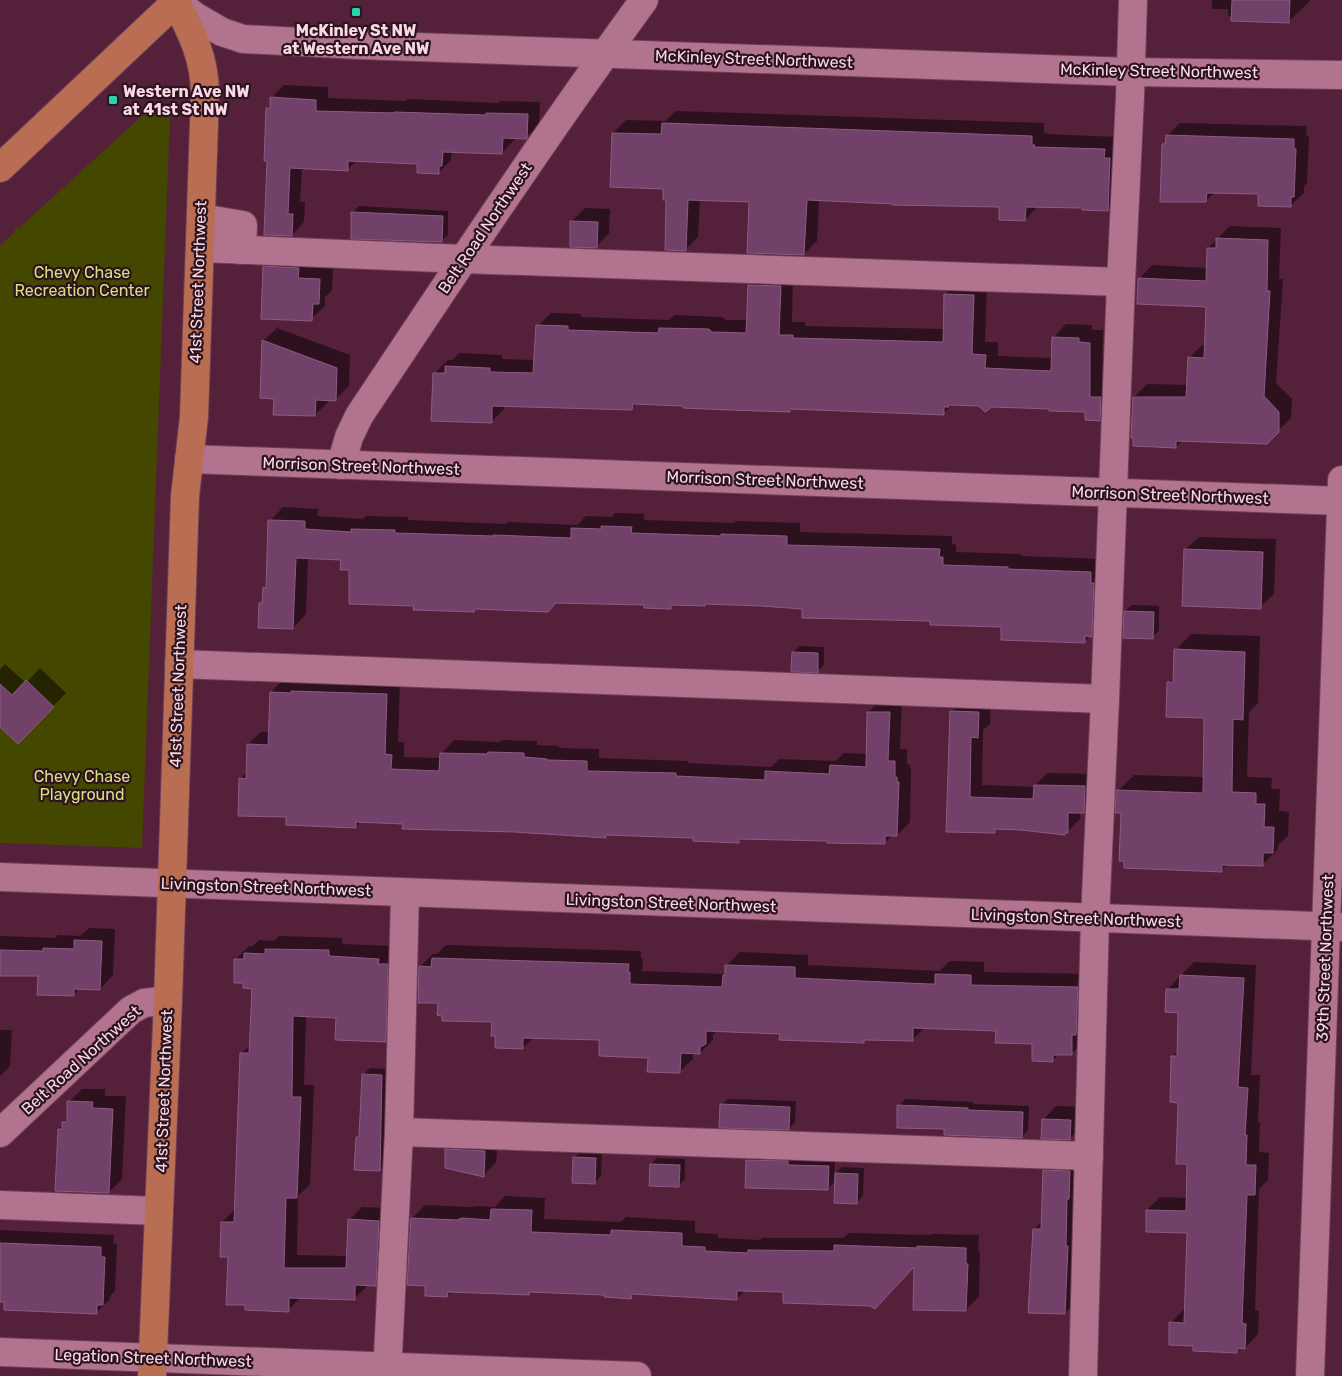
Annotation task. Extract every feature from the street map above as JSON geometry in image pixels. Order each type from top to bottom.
[{"type":"main road","points":[[0,168],[176,1]]},
{"type":"main road","name":"41st Street Northwest","points":[[152,1367],[168,1000],[185,496],[194,417],[205,94],[204,76],[199,52],[176,1]]},
{"type":"street","name":"Belt Road Northwest","points":[[341,465],[349,437],[359,416],[463,259],[644,0]]},
{"type":"street","points":[[1083,1376],[1095,918],[1133,0]]},
{"type":"street","name":"McKinley Street Northwest","points":[[176,1],[196,17],[222,32],[243,39],[359,45],[1131,72],[1342,75]]},
{"type":"street","points":[[201,218],[243,225],[242,250]]},
{"type":"street","points":[[200,248],[1120,282]]},
{"type":"street","name":"Morrison Street Northwest","points":[[189,459],[1112,493],[1342,494]]},
{"type":"street","name":"39th Street Northwest","points":[[1310,1376],[1334,927],[1342,494]]},
{"type":"street","points":[[179,664],[1105,699]]},
{"type":"street","name":"Livingston Street Northwest","points":[[0,877],[1334,927]]},
{"type":"street","points":[[387,1371],[398,1132],[405,893]]},
{"type":"street","name":"Belt Road Northwest","points":[[0,1133],[131,1010],[144,1003],[168,1000]]},
{"type":"street","points":[[398,1132],[1089,1156]]},
{"type":"street","points":[[0,1205],[159,1210]]},
{"type":"street","name":"Legation Street Northwest","points":[[0,1352],[152,1367],[637,1376]]},
{"type":"green space","name":"Chevy Chase Recreation Center","points":[[154,105],[170,116],[142,848],[0,843],[0,245],[15,232],[15,228],[19,228]]},
{"type":"building","points":[[1232,0],[1290,0],[1289,23],[1231,21]]},
{"type":"building","points":[[270,97],[316,100],[316,111],[486,115],[486,113],[528,114],[527,139],[503,138],[502,154],[443,152],[442,166],[439,166],[439,174],[417,173],[417,164],[348,161],[348,171],[290,168],[288,214],[293,214],[292,236],[264,235],[267,161],[264,161],[266,108],[270,108]]},
{"type":"building","points":[[662,123],[1032,136],[1032,145],[1035,145],[1034,147],[1105,149],[1104,158],[1110,158],[1108,211],[1082,210],[1082,208],[1026,207],[1025,221],[999,220],[999,207],[892,205],[807,200],[804,255],[747,253],[749,202],[688,200],[686,251],[665,250],[666,200],[663,200],[663,189],[610,187],[612,133],[661,134]]},
{"type":"building","points":[[1166,135],[1294,139],[1294,149],[1296,149],[1294,197],[1291,197],[1291,207],[1258,206],[1258,194],[1207,193],[1206,202],[1160,202],[1162,144],[1165,144]]},
{"type":"building","points":[[351,212],[443,216],[442,242],[351,239]]},
{"type":"building","points":[[570,221],[598,222],[597,248],[570,247]]},
{"type":"building","points":[[1216,238],[1268,240],[1267,291],[1270,291],[1264,396],[1279,412],[1279,432],[1267,444],[1176,441],[1176,448],[1133,446],[1133,438],[1131,438],[1133,397],[1186,397],[1188,357],[1204,358],[1206,307],[1137,304],[1138,278],[1206,281],[1207,248],[1216,248]]},
{"type":"building","points":[[263,266],[299,268],[298,278],[320,279],[319,304],[313,304],[312,321],[261,319]]},
{"type":"building","points":[[748,285],[781,286],[779,335],[793,335],[793,338],[943,342],[944,294],[974,295],[972,354],[986,355],[985,368],[1051,371],[1052,337],[1079,338],[1079,342],[1090,343],[1090,397],[1101,397],[1100,421],[1085,420],[1085,412],[992,407],[985,412],[979,406],[949,405],[949,407],[944,407],[944,415],[790,409],[790,412],[729,410],[633,404],[632,410],[492,406],[492,423],[431,421],[433,373],[445,373],[445,366],[490,368],[490,372],[533,373],[536,325],[568,326],[568,330],[658,333],[659,328],[709,329],[712,332],[746,333]]},
{"type":"building","points":[[262,340],[337,368],[336,401],[316,400],[315,416],[273,415],[274,399],[260,398]]},
{"type":"building","points":[[268,520],[305,521],[305,529],[351,532],[351,529],[395,530],[395,533],[571,538],[571,528],[601,529],[601,526],[632,527],[631,533],[787,536],[787,545],[940,549],[939,557],[943,557],[943,565],[1091,572],[1091,583],[1094,583],[1092,637],[1085,636],[1085,643],[1001,640],[1001,627],[930,625],[930,621],[802,618],[802,609],[761,606],[671,605],[671,609],[644,608],[644,605],[556,603],[548,612],[475,609],[474,612],[413,610],[414,606],[349,604],[349,570],[340,570],[341,560],[296,558],[293,629],[258,628],[259,603],[262,603],[263,587],[266,588]]},
{"type":"building","points":[[1184,549],[1263,552],[1261,609],[1182,606]]},
{"type":"building","points":[[1124,611],[1154,612],[1153,639],[1123,638]]},
{"type":"building","points":[[1174,649],[1245,652],[1243,720],[1233,719],[1232,792],[1256,793],[1256,804],[1265,804],[1264,827],[1274,827],[1273,853],[1263,853],[1263,866],[1222,865],[1222,872],[1124,868],[1124,861],[1119,861],[1121,813],[1115,813],[1116,790],[1202,793],[1203,791],[1204,718],[1166,717],[1167,682],[1173,682]]},
{"type":"building","points":[[792,652],[818,653],[818,673],[791,672]]},
{"type":"building","points":[[26,680],[54,707],[18,744],[0,727],[0,684],[12,695]]},
{"type":"building","points":[[291,691],[387,694],[385,754],[392,755],[391,769],[439,771],[440,753],[487,754],[488,752],[524,753],[524,757],[547,760],[587,761],[587,771],[676,773],[676,776],[765,780],[765,771],[829,774],[830,765],[866,767],[867,712],[890,712],[888,761],[895,761],[895,777],[897,777],[897,782],[899,782],[897,836],[885,836],[885,844],[739,839],[739,843],[693,841],[693,838],[606,835],[606,838],[514,832],[402,829],[403,824],[356,822],[356,828],[286,825],[286,817],[238,816],[239,778],[246,779],[247,744],[268,745],[270,692],[291,693]]},
{"type":"building","points":[[950,711],[979,712],[978,738],[971,737],[970,797],[1033,799],[1034,785],[1085,786],[1084,813],[1068,813],[1068,833],[1065,833],[1065,835],[995,829],[995,833],[946,832]]},
{"type":"building","points":[[74,940],[102,941],[100,990],[74,989],[74,996],[37,995],[38,976],[0,976],[0,950],[43,951],[43,948],[74,949]]},
{"type":"building","points":[[265,949],[329,950],[329,956],[379,959],[378,964],[388,964],[386,1042],[335,1040],[336,1018],[293,1016],[292,1097],[301,1097],[297,1198],[286,1198],[284,1268],[346,1268],[348,1219],[379,1221],[376,1286],[355,1285],[355,1300],[289,1298],[289,1312],[245,1310],[245,1305],[226,1305],[228,1257],[220,1257],[221,1222],[234,1222],[240,1053],[249,1053],[252,989],[243,988],[243,983],[234,983],[234,959],[244,959],[244,953],[265,954]]},
{"type":"building","points":[[432,958],[629,964],[630,984],[722,987],[725,965],[795,967],[795,978],[935,984],[935,974],[971,975],[971,985],[1078,987],[1076,1035],[1072,1035],[1072,1055],[1053,1055],[1053,1062],[1032,1061],[1032,1044],[995,1043],[996,1031],[913,1028],[913,1041],[864,1040],[864,1043],[779,1040],[780,1034],[706,1031],[706,1044],[700,1047],[700,1054],[681,1053],[680,1073],[647,1072],[648,1058],[599,1056],[599,1040],[523,1038],[523,1049],[495,1048],[495,1036],[491,1036],[492,1022],[442,1021],[442,1016],[437,1015],[438,1003],[418,1003],[419,966],[431,967]]},
{"type":"building","points":[[1180,975],[1244,978],[1238,1087],[1248,1088],[1245,1135],[1247,1135],[1246,1165],[1256,1165],[1255,1195],[1247,1195],[1242,1323],[1246,1324],[1245,1349],[1237,1348],[1237,1353],[1193,1351],[1193,1346],[1169,1345],[1169,1322],[1184,1323],[1187,1233],[1146,1232],[1146,1210],[1186,1211],[1187,1164],[1176,1164],[1178,1103],[1170,1102],[1171,1056],[1177,1056],[1178,1013],[1165,1012],[1166,989],[1179,989]]},
{"type":"building","points":[[362,1074],[382,1075],[380,1171],[354,1170],[356,1137],[359,1137]]},
{"type":"building","points":[[67,1101],[93,1102],[92,1108],[113,1109],[109,1193],[55,1191],[58,1129],[62,1129],[62,1122],[67,1122]]},
{"type":"building","points":[[720,1104],[790,1107],[789,1130],[719,1128]]},
{"type":"building","points":[[897,1105],[1023,1112],[1022,1138],[944,1135],[944,1129],[897,1128]]},
{"type":"building","points":[[1042,1119],[1071,1120],[1070,1140],[1041,1139]]},
{"type":"building","points":[[445,1149],[485,1151],[484,1177],[445,1168]]},
{"type":"building","points":[[573,1157],[596,1158],[595,1184],[572,1183]]},
{"type":"building","points":[[746,1160],[788,1161],[788,1165],[829,1166],[828,1190],[745,1188]]},
{"type":"building","points":[[650,1164],[680,1165],[679,1187],[649,1186]]},
{"type":"building","points":[[1043,1170],[1070,1171],[1069,1199],[1067,1199],[1066,1246],[1068,1246],[1065,1314],[1028,1313],[1033,1229],[1041,1229]]},
{"type":"building","points":[[835,1173],[858,1174],[857,1204],[834,1203]]},
{"type":"building","points":[[491,1209],[532,1210],[531,1232],[611,1235],[611,1230],[682,1233],[682,1246],[705,1247],[705,1251],[748,1253],[748,1250],[834,1251],[834,1245],[966,1248],[966,1264],[968,1264],[966,1311],[913,1310],[914,1267],[875,1309],[870,1306],[783,1303],[783,1292],[737,1291],[737,1300],[632,1294],[631,1299],[604,1297],[604,1295],[529,1292],[529,1295],[448,1292],[447,1297],[425,1296],[425,1286],[407,1285],[411,1218],[490,1220]]},
{"type":"building","points":[[0,1243],[101,1247],[101,1257],[105,1257],[103,1305],[97,1305],[97,1314],[4,1310],[4,1302],[0,1302]]},
{"type":"place","name":"McKinley St NW at Western Ave NW","points":[[356,12]]},
{"type":"place","name":"Western Ave NW at 41st St NW","points":[[113,100]]},
{"type":"park label","name":"Chevy Chase Playground","points":[[82,785]]}]
